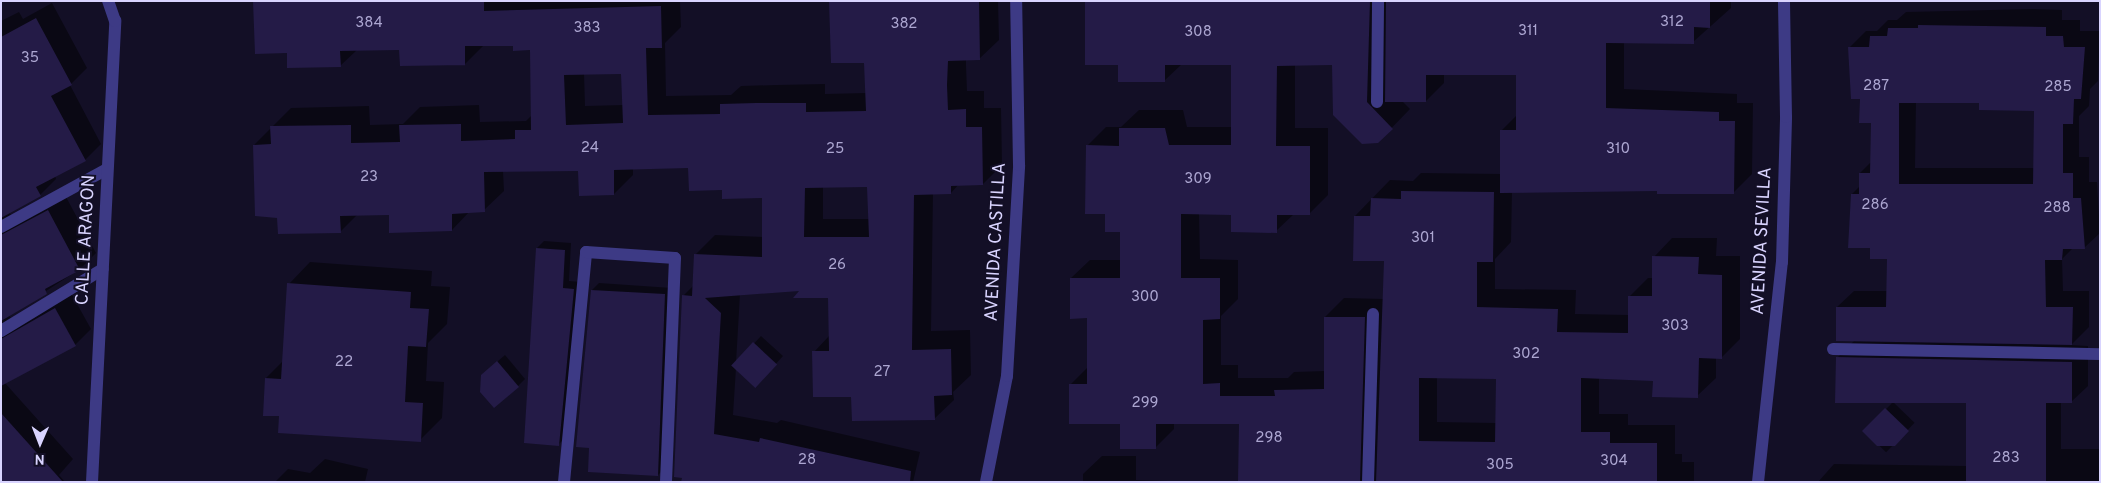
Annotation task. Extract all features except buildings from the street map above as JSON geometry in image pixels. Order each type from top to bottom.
[{"type":"street","name":"CALLE ARAGON","points":[[92,482],[115,21],[108,1]]},
{"type":"street","name":"AVENIDA CASTILLA","points":[[986,482],[1008,366],[1019,165],[1016,1]]},
{"type":"street","points":[[1377,102],[1378,1]]},
{"type":"street","name":"AVENIDA SEVILLA","points":[[1758,482],[1782,262],[1786,117],[1784,1]]},
{"type":"street","points":[[1,227],[108,169]]},
{"type":"street","points":[[564,482],[586,252],[675,258],[666,482]]},
{"type":"street","points":[[1,331],[103,269]]},
{"type":"street","points":[[1368,482],[1373,314]]},
{"type":"street","points":[[1832,349],[2100,354]]}]
